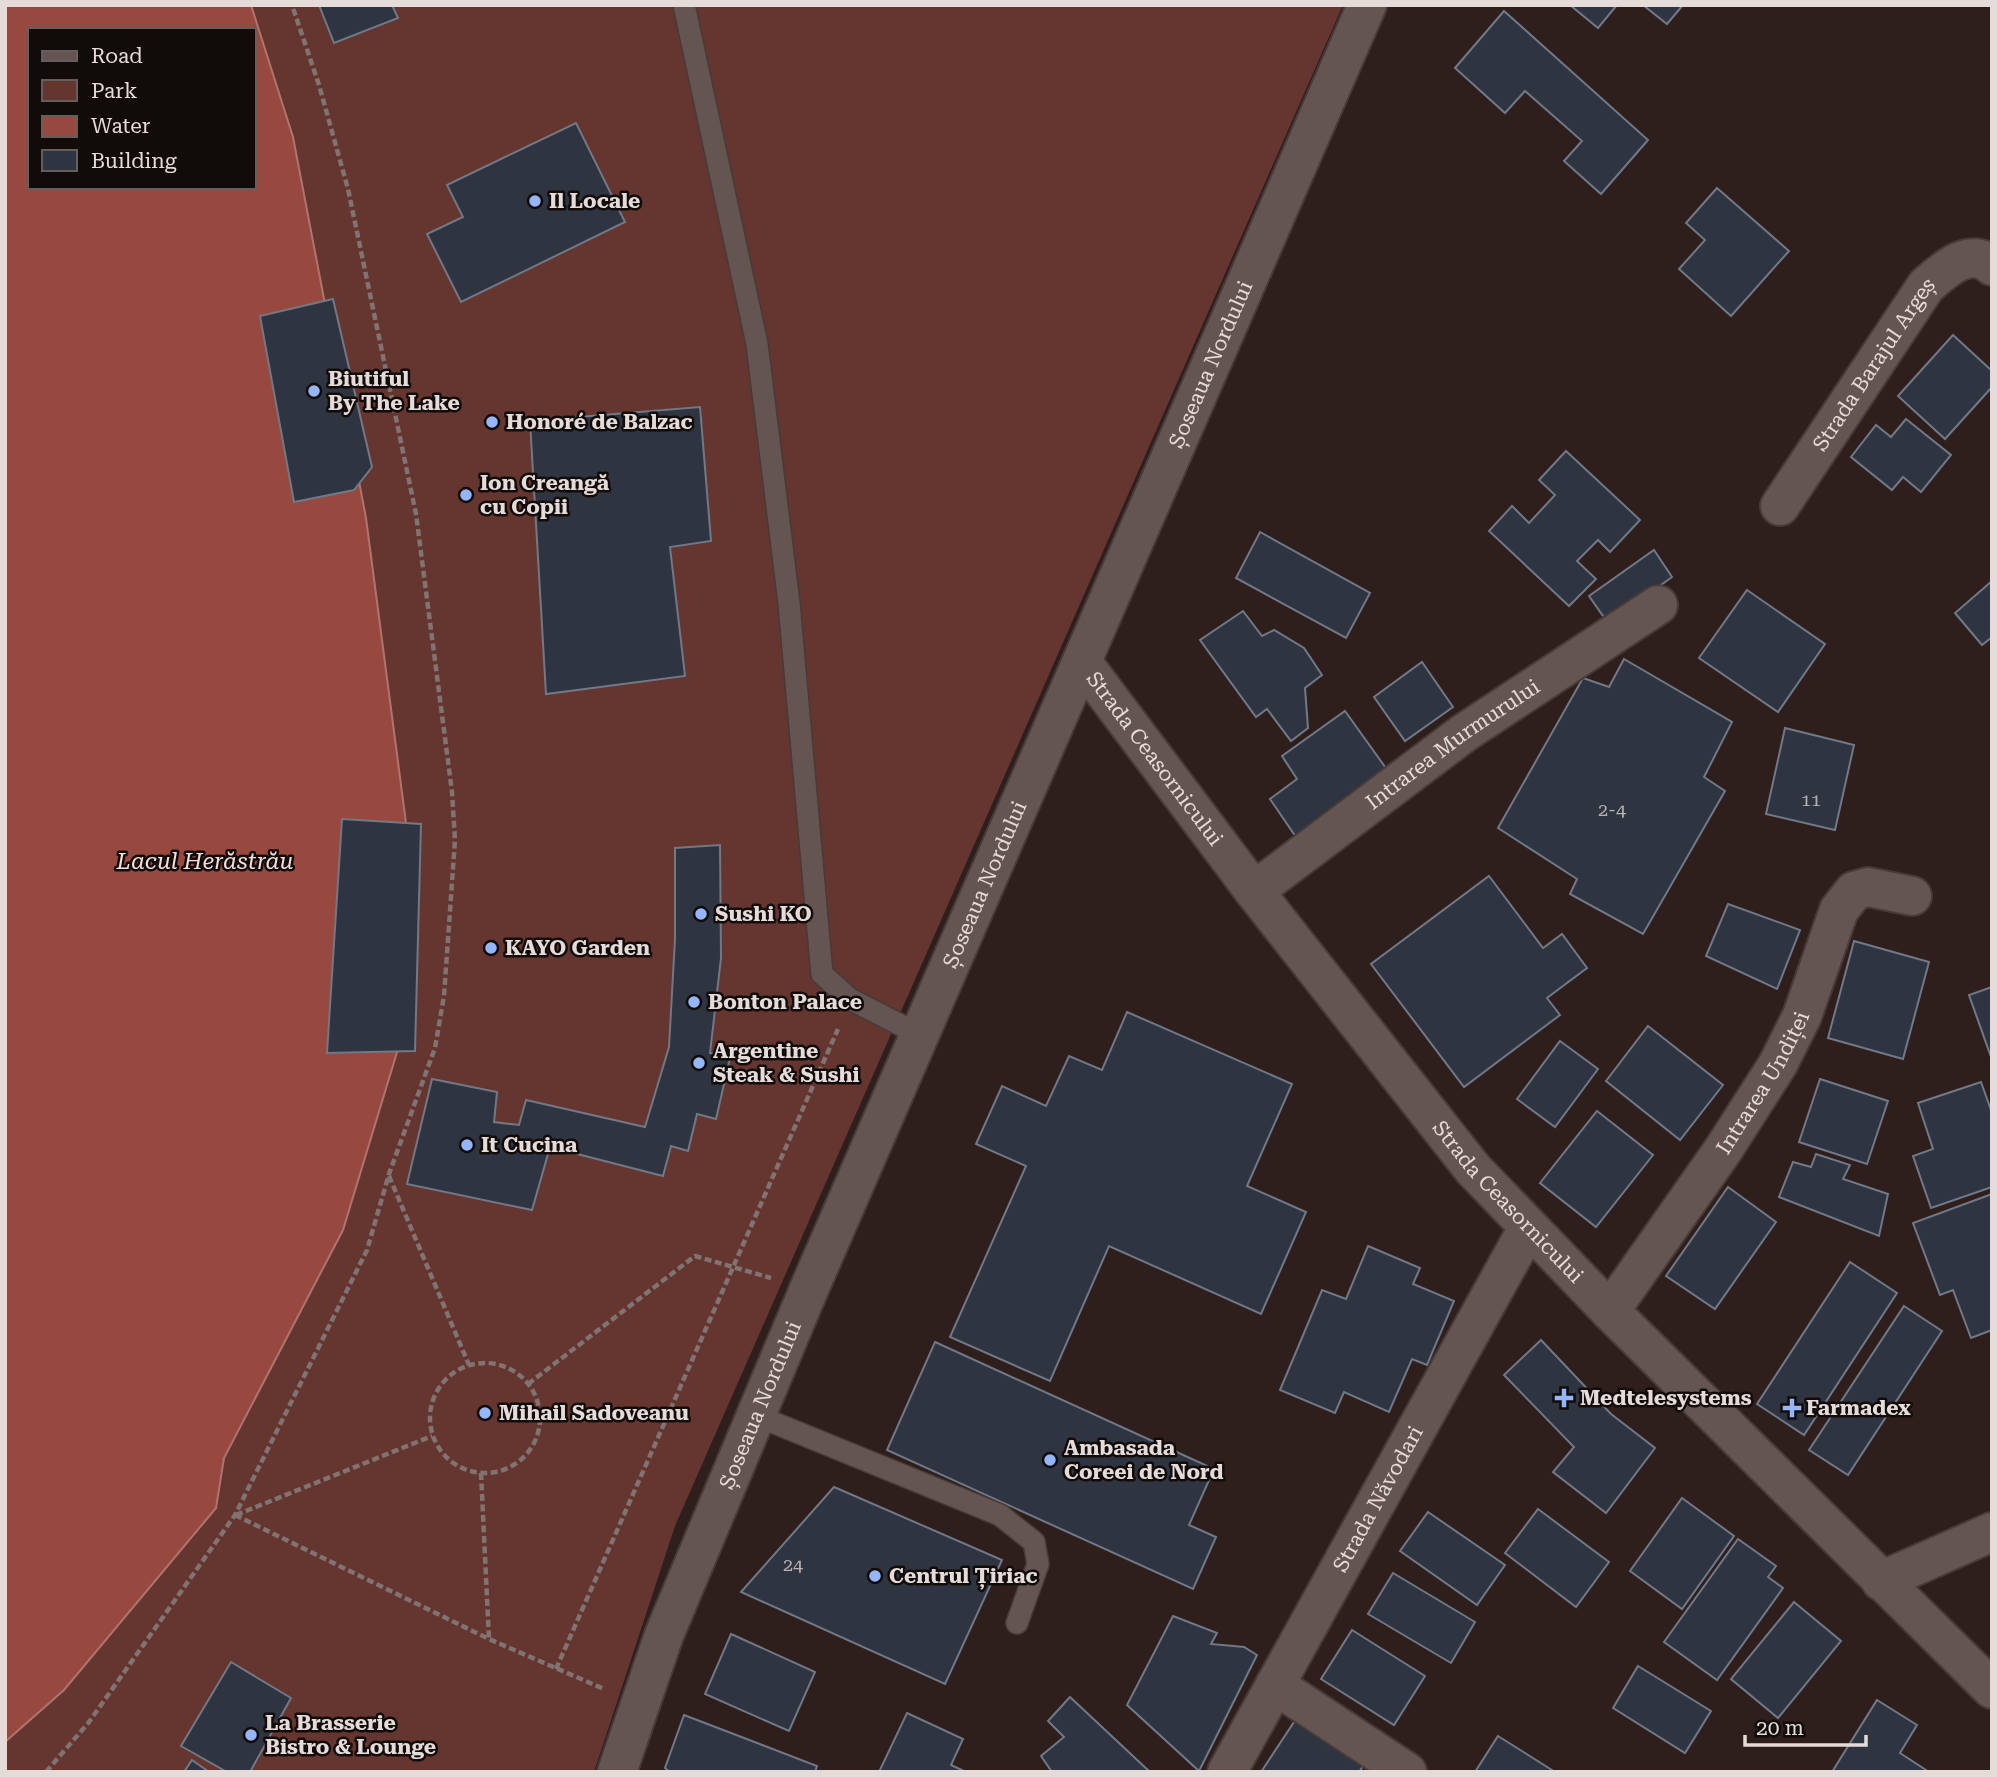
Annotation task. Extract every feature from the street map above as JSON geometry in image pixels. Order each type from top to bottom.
[{"type":"street","name":"Șoseaua Nordului","points":[[617,1772],[639,1704],[696,1554],[808,1289],[1367,5]]},
{"type":"street","name":"Strada Barajul Argeș","points":[[1780,506],[1926,286],[1945,269],[1965,258],[1987,262],[1992,267]]},
{"type":"street","name":"Intrarea Murmurului","points":[[1254,891],[1464,733],[1658,605]]},
{"type":"street","name":"Strada Ceasornicului","points":[[1082,662],[1254,891],[1465,1159],[1610,1311],[1992,1689]]},
{"type":"street","name":"Intrarea Undiței","points":[[1610,1311],[1723,1150],[1778,1064],[1802,1016],[1839,910],[1854,891],[1868,887],[1912,896]]},
{"type":"street","name":"Strada Năvodari","points":[[1227,1772],[1528,1228]]},
{"type":"street","points":[[1881,1581],[1992,1532]]},
{"type":"street","points":[[1275,1685],[1408,1772]]},
{"type":"lane","points":[[684,5],[757,344],[789,603],[822,974],[850,999],[920,1035]]},
{"type":"lane","points":[[755,1415],[1000,1515],[1034,1542],[1038,1564],[1017,1623]]},
{"type":"path","points":[[46,1772],[89,1722],[235,1515],[367,1250],[389,1174],[435,1048],[444,996],[455,840],[452,792],[416,514],[348,189],[319,85],[292,5]]},
{"type":"path","points":[[556,1669],[735,1268],[850,999]]},
{"type":"path","points":[[389,1174],[469,1365]]},
{"type":"path","points":[[528,1384],[695,1256],[808,1289]]},
{"type":"path","points":[[482,1363],[508,1368],[528,1384],[537,1400],[540,1418],[537,1436],[529,1452],[515,1464],[499,1472],[481,1473],[465,1470],[451,1462],[439,1450],[432,1436],[429,1418],[432,1400],[453,1372],[482,1363]]},
{"type":"path","points":[[235,1515],[432,1436]]},
{"type":"path","points":[[481,1473],[489,1639]]},
{"type":"path","points":[[235,1515],[489,1639],[639,1704]]},
{"type":"green space","points":[[251,5],[1343,5],[675,1526],[594,1772],[5,1772],[5,1742],[64,1690],[216,1508],[224,1458],[406,823],[366,518],[293,137]]},
{"type":"water","name":"Lacul Herăstrău","points":[[5,5],[251,5],[293,137],[366,518],[406,823],[401,1039],[343,1230],[224,1458],[216,1508],[64,1690],[5,1742]]},
{"type":"building","points":[[319,5],[392,5],[398,18],[334,43]]},
{"type":"building","points":[[1570,5],[1617,5],[1598,28]]},
{"type":"building","points":[[1643,5],[1683,5],[1667,24]]},
{"type":"building","points":[[1504,11],[1648,140],[1601,194],[1564,161],[1582,141],[1525,91],[1505,113],[1455,68]]},
{"type":"building","name":"Il Locale","points":[[576,123],[625,222],[461,302],[427,234],[463,217],[447,185]]},
{"type":"building","points":[[1717,188],[1789,251],[1731,316],[1679,269],[1705,240],[1686,223]]},
{"type":"building","name":"Biutiful By The Lake","points":[[333,299],[372,467],[354,490],[294,502],[260,316]]},
{"type":"building","points":[[1953,335],[1992,371],[1992,387],[1945,439],[1898,396]]},
{"type":"building","points":[[700,407],[711,541],[670,547],[685,676],[546,694],[530,421]]},
{"type":"building","points":[[1906,419],[1951,455],[1921,492],[1903,477],[1892,490],[1851,457],[1876,425],[1891,437]]},
{"type":"building","points":[[1566,451],[1640,520],[1610,552],[1598,540],[1577,561],[1596,579],[1569,606],[1489,531],[1512,506],[1529,523],[1555,495],[1539,480]]},
{"type":"building","points":[[1260,532],[1370,593],[1346,638],[1236,578]]},
{"type":"building","points":[[1654,550],[1672,577],[1608,623],[1589,596]]},
{"type":"building","points":[[1992,581],[1992,637],[1982,645],[1955,613]]},
{"type":"building","points":[[1747,590],[1825,644],[1778,712],[1699,658]]},
{"type":"building","points":[[1243,611],[1262,636],[1274,630],[1304,648],[1322,675],[1305,688],[1308,728],[1291,741],[1267,709],[1256,717],[1200,640]]},
{"type":"building","points":[[1624,659],[1732,722],[1704,777],[1725,791],[1643,934],[1570,894],[1577,879],[1498,828],[1583,678],[1609,687]]},
{"type":"building","points":[[1422,662],[1453,707],[1405,741],[1374,697]]},
{"type":"building","points":[[1345,711],[1388,771],[1296,837],[1270,799],[1297,779],[1282,756]]},
{"type":"building","points":[[1785,728],[1854,745],[1835,830],[1766,814]]},
{"type":"building","points":[[342,819],[421,824],[415,1051],[327,1053]]},
{"type":"building","name":"Bonton Palace","points":[[720,845],[721,958],[710,1053],[730,1058],[716,1119],[697,1114],[688,1151],[671,1146],[663,1176],[550,1147],[532,1210],[407,1184],[432,1079],[497,1092],[494,1122],[519,1125],[526,1100],[645,1127],[669,1047],[675,939],[675,848]]},
{"type":"building","points":[[1489,876],[1543,948],[1562,934],[1587,968],[1547,998],[1560,1015],[1464,1087],[1371,964]]},
{"type":"building","points":[[1728,904],[1800,930],[1777,989],[1706,956]]},
{"type":"building","points":[[1854,941],[1929,962],[1903,1059],[1828,1038]]},
{"type":"building","points":[[1992,987],[1992,1057],[1991,1057],[1969,995]]},
{"type":"building","points":[[1127,1012],[1292,1084],[1247,1186],[1306,1212],[1261,1314],[1109,1246],[1050,1381],[950,1337],[1026,1166],[976,1144],[1002,1086],[1046,1106],[1069,1056],[1102,1070]]},
{"type":"building","points":[[1648,1026],[1723,1085],[1680,1140],[1606,1081]]},
{"type":"building","points":[[1560,1041],[1598,1069],[1555,1127],[1517,1099]]},
{"type":"building","points":[[1820,1079],[1888,1101],[1867,1164],[1799,1142]]},
{"type":"building","points":[[1981,1082],[1992,1113],[1992,1187],[1931,1208],[1913,1156],[1933,1149],[1918,1103]]},
{"type":"building","points":[[1597,1111],[1653,1155],[1596,1227],[1540,1183]]},
{"type":"building","points":[[1816,1154],[1850,1165],[1843,1179],[1888,1194],[1879,1236],[1779,1197],[1793,1162],[1811,1167]]},
{"type":"building","points":[[1728,1187],[1776,1222],[1715,1309],[1666,1276]]},
{"type":"building","points":[[1992,1194],[1992,1330],[1971,1338],[1953,1290],[1940,1295],[1913,1223]]},
{"type":"building","points":[[1368,1246],[1420,1268],[1413,1284],[1454,1301],[1427,1365],[1412,1359],[1389,1412],[1344,1392],[1335,1413],[1280,1390],[1322,1290],[1346,1299]]},
{"type":"building","points":[[1850,1262],[1897,1293],[1804,1435],[1757,1404]]},
{"type":"building","points":[[1904,1306],[1942,1331],[1848,1475],[1809,1450]]},
{"type":"building","points":[[1541,1340],[1611,1414],[1655,1448],[1606,1513],[1553,1472],[1574,1447],[1504,1375]]},
{"type":"building","name":"Ambasada Coreei de Nord","points":[[935,1342],[1214,1469],[1189,1525],[1216,1537],[1193,1589],[887,1450]]},
{"type":"building","name":"Centrul Țiriac","points":[[834,1487],[1002,1560],[945,1684],[741,1592]]},
{"type":"building","points":[[1682,1498],[1734,1536],[1682,1609],[1630,1571]]},
{"type":"building","points":[[1538,1509],[1609,1562],[1576,1607],[1505,1553]]},
{"type":"building","points":[[1428,1512],[1505,1565],[1477,1605],[1400,1551]]},
{"type":"building","points":[[1738,1539],[1776,1566],[1768,1577],[1783,1588],[1717,1680],[1664,1642]]},
{"type":"building","points":[[1393,1573],[1475,1622],[1451,1663],[1368,1614]]},
{"type":"building","points":[[1794,1602],[1841,1641],[1778,1718],[1731,1679]]},
{"type":"building","points":[[1173,1616],[1217,1633],[1211,1644],[1244,1647],[1257,1655],[1199,1771],[1127,1705]]},
{"type":"building","points":[[1352,1630],[1425,1676],[1394,1725],[1321,1679]]},
{"type":"building","points":[[731,1634],[815,1672],[789,1731],[705,1694]]},
{"type":"building","points":[[231,1662],[291,1698],[250,1772],[227,1772],[181,1746]]},
{"type":"building","points":[[1638,1666],[1711,1711],[1685,1753],[1613,1708]]},
{"type":"building","points":[[1070,1697],[1150,1772],[1052,1772],[1041,1756],[1064,1737],[1048,1721]]},
{"type":"building","points":[[1877,1700],[1917,1725],[1900,1753],[1929,1772],[1832,1772]]},
{"type":"building","points":[[907,1713],[963,1739],[951,1765],[966,1772],[879,1772]]},
{"type":"building","points":[[684,1715],[817,1766],[815,1772],[670,1772],[665,1768]]},
{"type":"building","points":[[1298,1716],[1366,1762],[1359,1772],[1261,1772]]},
{"type":"building","points":[[1498,1736],[1555,1772],[1475,1772]]},
{"type":"building","points":[[192,1760],[209,1772],[184,1772]]},
{"type":"place","name":"Il Locale","points":[[535,201]]},
{"type":"place","name":"Biutiful By The Lake","points":[[314,391]]},
{"type":"place","name":"Honoré de Balzac","points":[[492,422]]},
{"type":"place","name":"Ion Creangă cu Copii","points":[[466,495]]},
{"type":"place","name":"Sushi KO","points":[[701,914]]},
{"type":"place","name":"KAYO Garden","points":[[491,948]]},
{"type":"place","name":"Bonton Palace","points":[[694,1002]]},
{"type":"place","name":"Argentine Steak & Sushi","points":[[699,1063]]},
{"type":"place","name":"It Cucina","points":[[467,1145]]},
{"type":"place","name":"Medtelesystems","points":[[1564,1398]]},
{"type":"place","name":"Farmadex","points":[[1792,1408]]},
{"type":"place","name":"Mihail Sadoveanu","points":[[485,1413]]},
{"type":"place","name":"Ambasada Coreei de Nord","points":[[1050,1460]]},
{"type":"place","name":"Centrul Țiriac","points":[[875,1576]]},
{"type":"place","name":"La Brasserie Bistro & Lounge","points":[[251,1735]]}]
